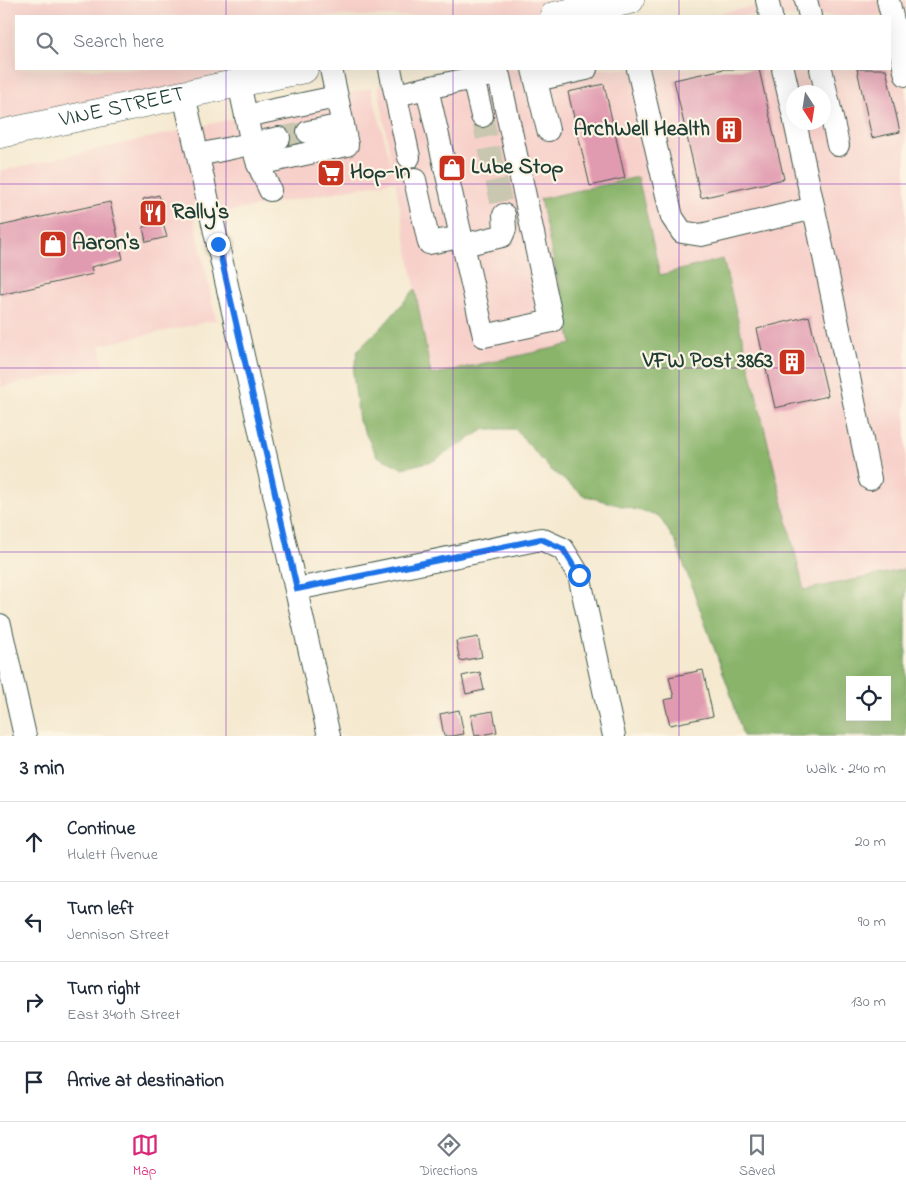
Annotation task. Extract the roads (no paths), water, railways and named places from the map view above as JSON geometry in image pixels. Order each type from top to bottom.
[{"type":"main road","points":[[560,15],[622,4]]},
{"type":"main road","name":"VINE STREET","points":[[0,134],[299,70]]},
{"type":"street","points":[[767,0],[771,15]]},
{"type":"street","points":[[806,0],[810,15]]},
{"type":"street","points":[[895,9],[906,71]]},
{"type":"street","points":[[198,155],[255,154],[347,145],[331,70]]},
{"type":"street","points":[[390,70],[409,157]]},
{"type":"street","points":[[548,130],[535,74],[576,70]]},
{"type":"street","points":[[638,70],[672,217],[682,232],[701,235],[814,208]]},
{"type":"street","points":[[783,70],[787,85]]},
{"type":"street","points":[[821,70],[838,145]]},
{"type":"street","points":[[396,95],[482,76],[499,76],[552,321],[484,336],[428,88]]},
{"type":"street","points":[[473,78],[482,116]]},
{"type":"street","points":[[239,83],[255,154],[270,190]]},
{"type":"street","points":[[184,95],[329,736]]},
{"type":"street","points":[[246,116],[336,97]]},
{"type":"street","points":[[308,132],[343,125]]},
{"type":"street","points":[[797,130],[870,478]]},
{"type":"street","points":[[255,154],[279,138]]},
{"type":"street","points":[[415,180],[429,243],[502,236],[505,229],[504,215]]},
{"type":"street","points":[[297,589],[541,539],[563,549],[579,575],[614,736]]},
{"type":"street","points":[[0,625],[25,736]]},
{"type":"tunnel","points":[[482,116],[504,215]]},
{"type":"tunnel","points":[[279,138],[308,132]]},
{"type":"place","name":"ArchWell Health","points":[[729,130]]},
{"type":"place","name":"Lube Stop","points":[[452,168]]},
{"type":"place","name":"Hop-In","points":[[331,173]]},
{"type":"place","name":"Rally's","points":[[153,213]]},
{"type":"place","name":"Aaron's","points":[[53,244]]},
{"type":"place","name":"VFW Post 3863","points":[[792,362]]}]
